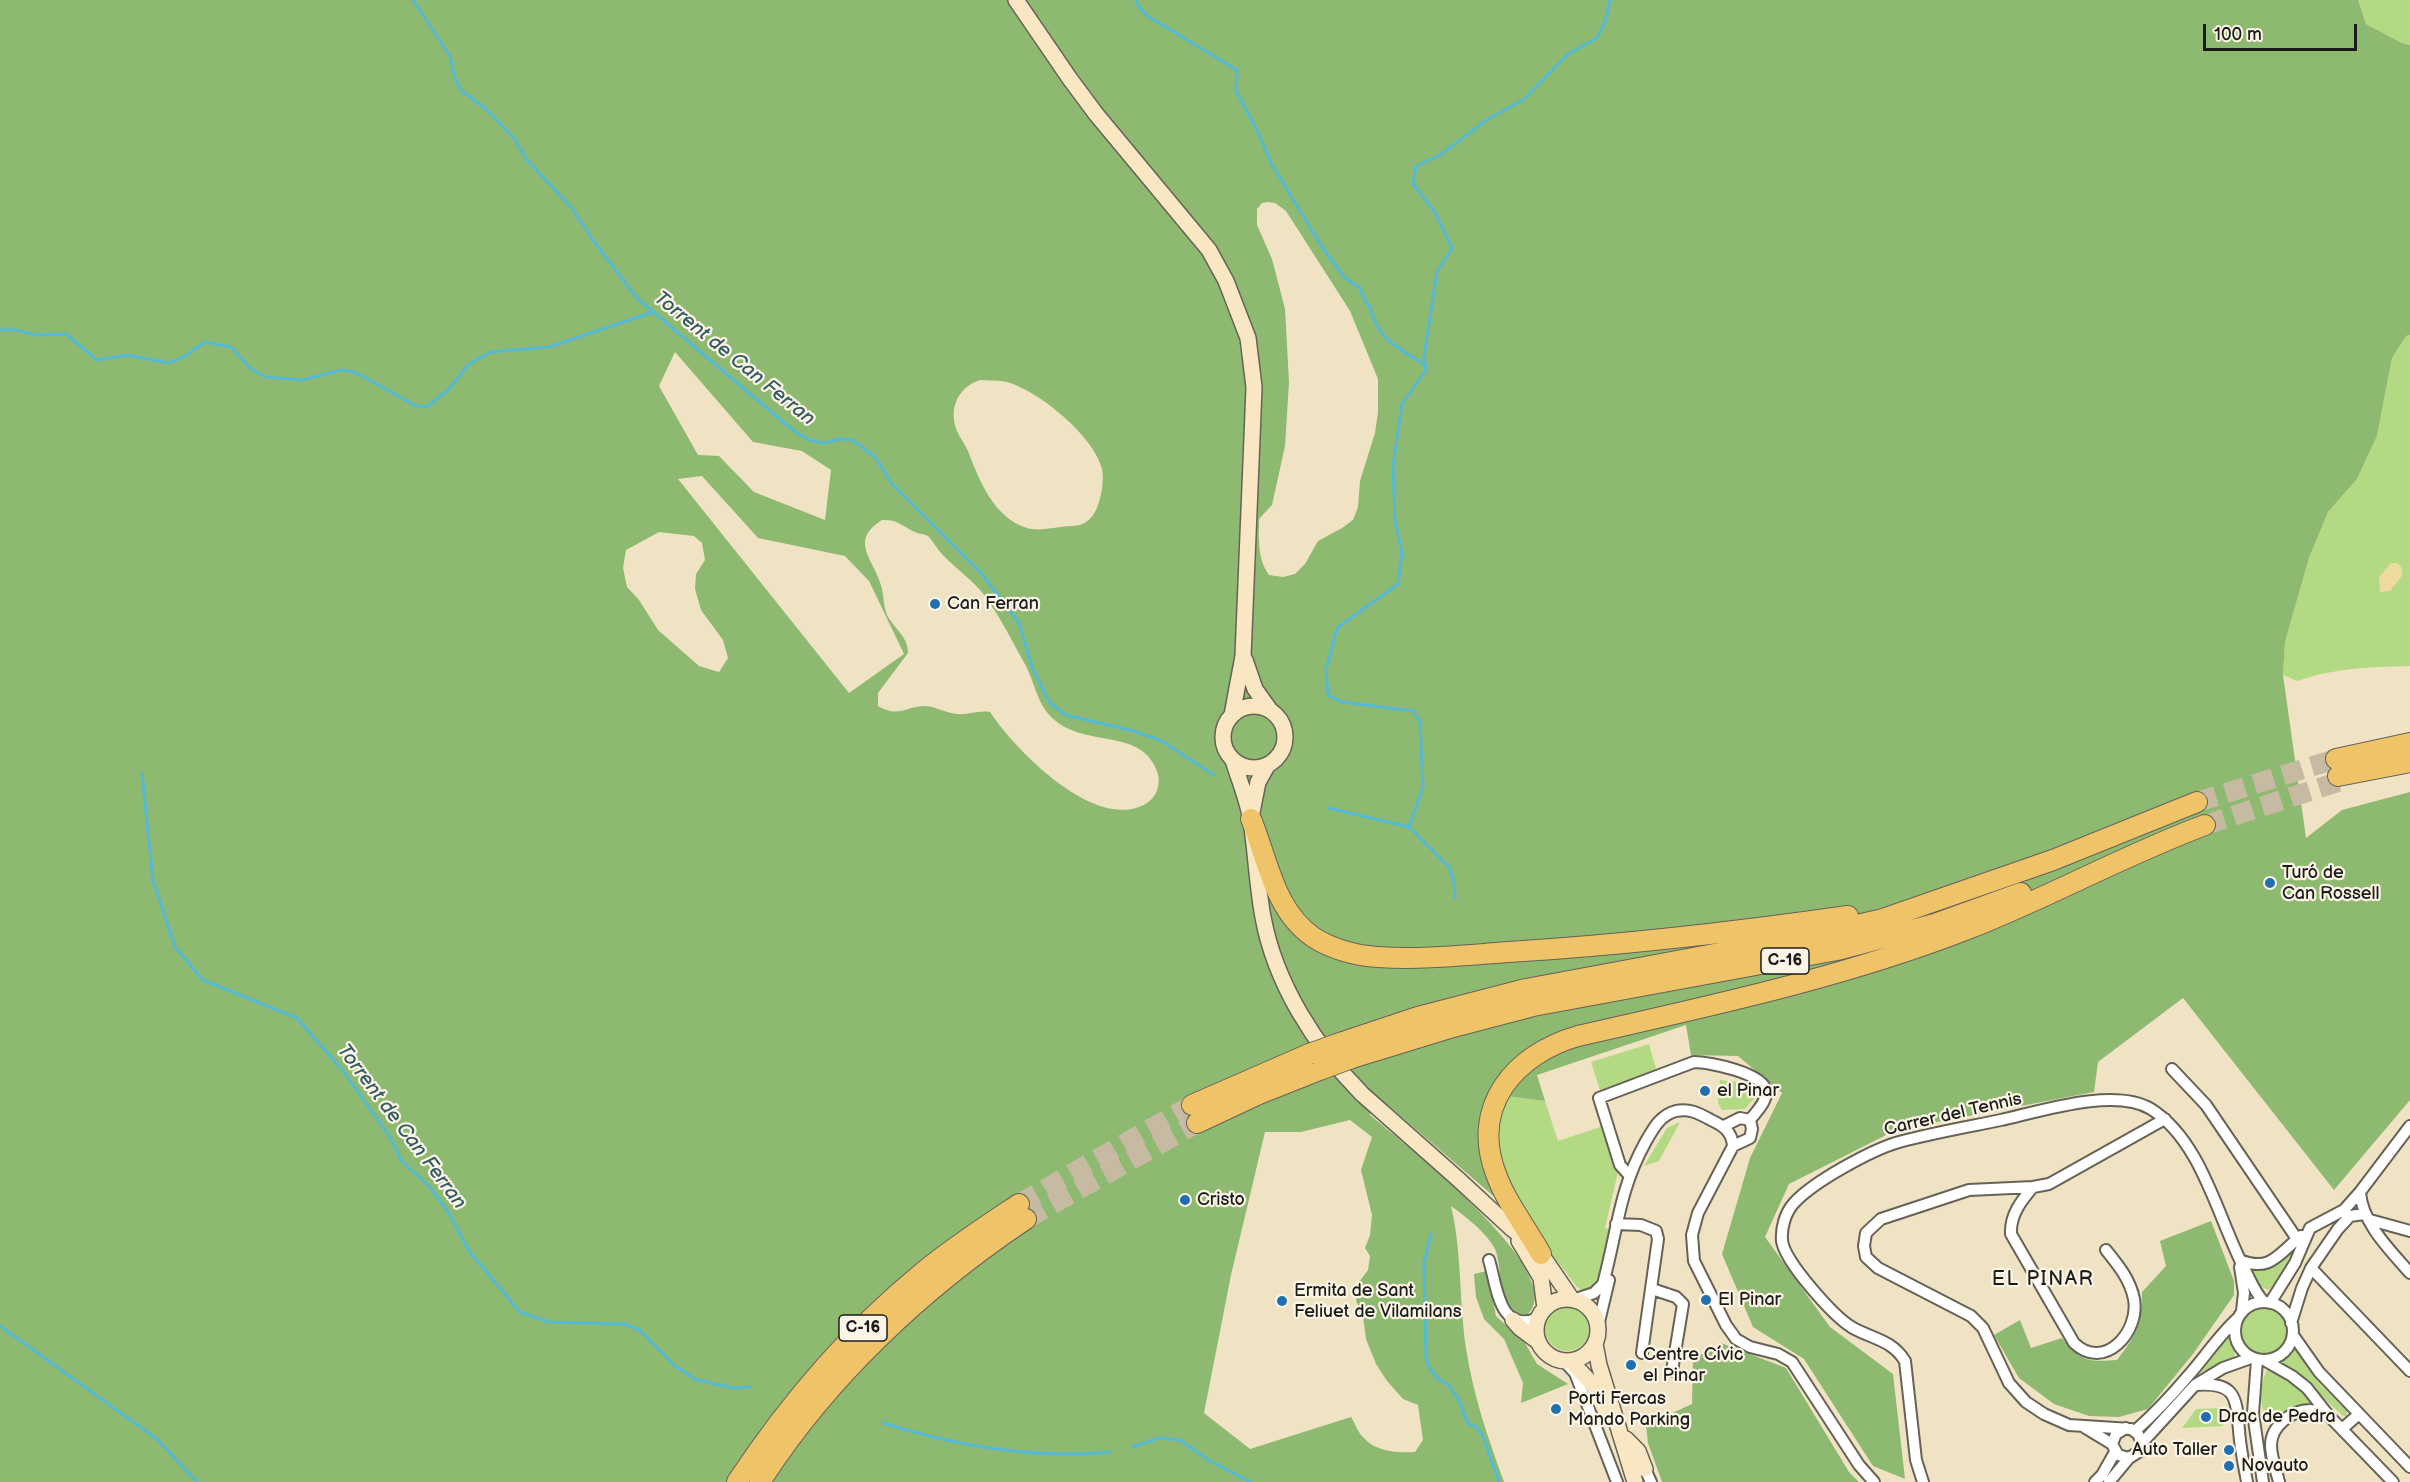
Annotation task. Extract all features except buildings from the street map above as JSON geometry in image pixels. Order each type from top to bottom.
[{"type":"highway","points":[[2410,743],[2338,772],[2410,762]]},
{"type":"highway","points":[[1541,1254],[1505,1194],[1495,1172],[1489,1149],[1490,1123],[1496,1099],[1516,1070],[1534,1054],[1578,1036],[1768,991],[1888,957],[2012,911],[2104,868],[2202,815]]},
{"type":"highway","name":"C-16","points":[[2202,815],[1999,902],[1889,937],[1804,957],[1533,1006],[1432,1032],[1346,1050],[1309,1054],[1194,1114],[1259,1094],[1322,1069],[1346,1050],[1407,1021],[1498,995],[1806,938],[1883,919],[2053,860],[2202,815]]},
{"type":"highway","points":[[1251,819],[1279,897],[1291,916],[1314,938],[1350,953],[1377,957],[1583,948],[1736,932],[1882,911],[1908,910]]},
{"type":"highway","name":"C-16","points":[[737,1482],[796,1401],[834,1357],[879,1311],[922,1273],[1022,1211],[934,1287],[869,1348],[830,1389],[793,1434],[760,1482]]},
{"type":"main road","points":[[1016,0],[1090,105],[1209,250],[1239,311],[1251,354],[1254,387],[1243,656],[1232,715],[1226,724],[1223,736],[1225,747],[1233,760],[1251,819],[1263,917],[1271,949],[1292,996],[1317,1039],[1346,1078],[1541,1254],[1573,1299],[1591,1309],[1598,1326],[1595,1344],[1599,1365],[1635,1482]]},
{"type":"main road","points":[[1243,656],[1255,689],[1282,723],[1286,737],[1281,754],[1267,766],[1258,782],[1251,819]]},
{"type":"main road","points":[[1232,715],[1248,706],[1270,710]]},
{"type":"main road","points":[[1233,760],[1248,768],[1267,766]]},
{"type":"main road","points":[[1511,1228],[1541,1278],[1541,1313],[1536,1340]]},
{"type":"main road","points":[[1541,1313],[1559,1299],[1573,1299]]},
{"type":"main road","points":[[1513,1320],[1550,1356],[1567,1361],[1597,1392],[1626,1467],[1635,1482]]},
{"type":"main road","points":[[1567,1361],[1585,1356],[1595,1344]]},
{"type":"main road","points":[[1622,1435],[1638,1451],[1648,1475]]},
{"type":"street","points":[[1629,1174],[1620,1165],[1599,1098],[1694,1062],[1710,1063],[1755,1078],[1764,1085],[1766,1091],[1763,1103],[1750,1120],[1752,1130],[1750,1138],[1733,1146]]},
{"type":"street","points":[[2172,1069],[2206,1105],[2297,1239]]},
{"type":"street","name":"Carrer del Tennis","points":[[1923,1482],[1916,1460],[1905,1361],[1899,1351],[1889,1343],[1852,1327],[1840,1318],[1790,1260],[1784,1249],[1782,1229],[1788,1212],[1795,1202],[1861,1157],[1899,1142],[2106,1099],[2131,1100],[2149,1108],[2176,1130],[2194,1160],[2259,1297],[2267,1303]]},
{"type":"street","points":[[1598,1326],[1604,1310],[1616,1224],[1629,1174],[1654,1127],[1667,1115],[1679,1111],[1690,1111],[1724,1126],[1731,1135],[1733,1146],[1730,1157],[1698,1213],[1692,1235],[1694,1261],[1731,1334],[1742,1344],[1778,1354],[1792,1362],[1859,1465],[1874,1482]]},
{"type":"street","points":[[1724,1126],[1740,1118],[1750,1120]]},
{"type":"street","points":[[2142,1443],[2131,1430],[2069,1425],[2044,1414],[2026,1402],[2009,1383],[1983,1328],[1971,1316],[1878,1269],[1866,1257],[1864,1246],[1866,1233],[1881,1219],[1969,1190],[2049,1184],[2165,1119]]},
{"type":"street","points":[[2240,1260],[2251,1265],[2262,1265],[2276,1259],[2310,1228],[2343,1210],[2360,1192],[2410,1126]]},
{"type":"street","points":[[2398,1142],[2410,1145]]},
{"type":"street","points":[[2033,1187],[2019,1204],[2010,1224],[2011,1234],[2074,1343],[2086,1352],[2110,1350],[2120,1343],[2134,1316],[2134,1301],[2130,1286],[2106,1250]]},
{"type":"street","points":[[2360,1192],[2367,1217],[2380,1239],[2410,1273]]},
{"type":"street","points":[[2109,1482],[2129,1458],[2140,1451],[2142,1443],[2195,1385],[2223,1368],[2280,1356],[2290,1343],[2291,1323],[2311,1268],[2338,1229],[2350,1216],[2367,1217],[2410,1231]]},
{"type":"street","points":[[1616,1224],[1641,1226],[1656,1231],[1658,1239],[1642,1353]]},
{"type":"street","points":[[2267,1303],[2295,1263],[2310,1228]]},
{"type":"street","points":[[1489,1260],[1502,1307],[1513,1320],[1528,1322],[1541,1313]]},
{"type":"street","name":"Carrer del Tennis","points":[[2240,1260],[2244,1293],[2240,1315]]},
{"type":"street","points":[[1573,1299],[1599,1290],[1610,1261]]},
{"type":"street","points":[[2311,1268],[2410,1371]]},
{"type":"street","points":[[1652,1289],[1677,1297],[1683,1304],[1672,1371]]},
{"type":"street","points":[[2095,1482],[2102,1475],[2114,1448],[2116,1434],[2131,1430],[2167,1400],[2226,1328],[2252,1304],[2267,1303],[2280,1307],[2291,1323]]},
{"type":"street","points":[[2240,1315],[2235,1326],[2238,1345],[2258,1359],[2292,1376],[2307,1388],[2329,1416],[2393,1482]]},
{"type":"street","points":[[2292,1335],[2319,1372],[2410,1467]]},
{"type":"street","points":[[2258,1359],[2254,1378],[2253,1413],[2263,1482]]},
{"type":"street","points":[[1567,1361],[1575,1373],[1617,1482]]},
{"type":"street","points":[[2195,1385],[2217,1384],[2229,1391],[2236,1402],[2246,1482]]},
{"type":"street","points":[[2259,1460],[2262,1446],[2289,1416],[2303,1411],[2316,1411],[2329,1416]]},
{"type":"street","points":[[2241,1446],[2250,1428],[2253,1413]]},
{"type":"street","points":[[2342,1429],[2359,1414]]},
{"type":"street","points":[[2081,1426],[2093,1431],[2114,1448],[2121,1457],[2129,1458]]},
{"type":"street","points":[[2275,1431],[2271,1444],[2279,1482]]},
{"type":"green space","points":[[0,0],[2358,0],[2366,24],[2410,45],[2410,335],[2406,336],[2392,358],[2377,436],[2357,479],[2328,512],[2309,558],[2285,642],[2283,675],[2306,838],[2342,810],[2410,792],[2410,1100],[2334,1190],[2183,998],[2098,1062],[2094,1092],[1896,1130],[1789,1184],[1765,1237],[1830,1327],[1893,1374],[1905,1479],[1873,1466],[1804,1359],[1753,1327],[1722,1254],[1750,1158],[1782,1093],[1738,1056],[1691,1055],[1686,1025],[1537,1075],[1545,1101],[1505,1096],[1547,1041],[1490,1105],[1505,1206],[1389,1106],[1369,1114],[1478,1210],[1507,1242],[1527,1272],[1535,1298],[1525,1317],[1515,1314],[1508,1308],[1502,1289],[1498,1258],[1487,1237],[1451,1206],[1455,1223],[1469,1365],[1482,1416],[1504,1482],[0,1482]],"holes":[[[1262,203],[1275,203],[1286,211],[1350,311],[1378,379],[1378,412],[1375,433],[1360,481],[1358,507],[1353,520],[1318,541],[1305,564],[1295,574],[1283,577],[1269,575],[1262,562],[1259,541],[1259,519],[1272,505],[1285,446],[1289,382],[1285,309],[1272,259],[1257,225],[1257,209]],[[675,352],[753,442],[802,451],[831,470],[825,520],[754,492],[719,456],[698,455],[659,386]],[[980,380],[1007,382],[1020,387],[1049,405],[1077,429],[1097,456],[1103,473],[1099,501],[1089,520],[1077,526],[1032,529],[1015,523],[1005,516],[989,497],[957,431],[955,407],[961,393]],[[702,476],[758,538],[845,556],[869,581],[904,654],[849,693],[678,479]],[[882,520],[887,520],[928,536],[942,554],[975,584],[990,603],[1026,666],[1046,711],[1059,723],[1074,731],[1123,742],[1149,757],[1159,780],[1158,788],[1151,800],[1127,810],[1105,807],[1082,798],[1038,766],[1018,747],[990,712],[957,714],[924,706],[897,712],[878,706],[878,693],[908,653],[904,638],[886,613],[881,585],[866,550],[867,535]],[[659,532],[694,536],[702,543],[705,560],[696,574],[695,589],[701,610],[723,640],[728,658],[719,672],[699,666],[658,630],[639,600],[627,587],[623,568],[626,550]],[[1350,1120],[1372,1137],[1361,1170],[1372,1215],[1370,1235],[1365,1248],[1370,1256],[1368,1270],[1359,1282],[1356,1301],[1363,1316],[1366,1339],[1376,1364],[1403,1399],[1418,1405],[1423,1440],[1415,1452],[1395,1452],[1369,1443],[1358,1431],[1351,1417],[1250,1449],[1204,1413],[1231,1275],[1265,1132],[1301,1132]]]},
{"type":"green space","points":[[2358,0],[2410,0],[2410,45],[2366,24]]},
{"type":"green space","points":[[2410,335],[2410,666],[2339,671],[2297,681],[2283,675],[2285,642],[2309,558],[2328,512],[2357,479],[2377,436],[2392,358],[2406,336]]},
{"type":"green space","points":[[1649,1044],[1657,1072],[1600,1090],[1591,1062]]},
{"type":"green space","points":[[1720,1080],[1746,1085],[1757,1095],[1745,1109],[1722,1110],[1718,1103]]},
{"type":"green space","points":[[1505,1096],[1545,1101],[1558,1141],[1603,1126],[1618,1172],[1605,1228],[1610,1229],[1600,1285],[1584,1292],[1577,1287],[1537,1234],[1511,1194],[1496,1153],[1495,1132]]},
{"type":"green space","points":[[1680,1122],[1659,1161],[1644,1166],[1667,1128]]},
{"type":"green space","points":[[2211,1221],[2234,1281],[2234,1295],[2193,1354],[2148,1409],[2119,1417],[2089,1416],[2054,1404],[2019,1378],[1994,1335],[2020,1320],[2031,1348],[2062,1338],[2075,1352],[2086,1359],[2117,1360],[2137,1329],[2142,1292],[2166,1266],[2160,1241]]},
{"type":"green space","points":[[2292,1246],[2295,1250],[2272,1287],[2268,1290],[2255,1283],[2249,1270],[2257,1271],[2274,1266]]},
{"type":"green space","points":[[1487,1271],[1496,1316],[1525,1343],[1537,1364],[1568,1384],[1521,1403],[1523,1383],[1504,1339],[1484,1319],[1476,1297],[1474,1274]]},
{"type":"green space","points":[[2264,1306],[2281,1313],[2288,1330],[2281,1347],[2264,1354],[2247,1347],[2240,1330],[2247,1313]]},
{"type":"green space","points":[[1567,1307],[1582,1314],[1589,1329],[1582,1344],[1567,1351],[1552,1344],[1545,1329],[1552,1314]]},
{"type":"green space","points":[[2227,1333],[2235,1354],[2233,1359],[2199,1373],[2198,1370]]},
{"type":"green space","points":[[1721,1343],[1786,1368],[1849,1472],[1859,1482],[1662,1482],[1648,1443],[1646,1425],[1692,1404],[1693,1358]]},
{"type":"green space","points":[[2294,1344],[2320,1384],[2347,1411],[2346,1416],[2343,1416],[2297,1374],[2279,1362]]},
{"type":"green space","points":[[2267,1370],[2287,1380],[2313,1400],[2311,1407],[2290,1412],[2281,1417],[2273,1426],[2264,1413],[2261,1399],[2262,1385]]},
{"type":"green space","name":"Drac de Pedra","points":[[2221,1408],[2223,1426],[2182,1428],[2196,1409]]},
{"type":"sand","points":[[2391,563],[2397,563],[2402,568],[2402,576],[2390,591],[2380,592],[2379,577]]},
{"type":"waterway","name":"Torrent de Can Ferran","points":[[413,0],[450,56],[455,79],[461,90],[486,109],[514,138],[527,160],[572,208],[592,239],[637,298],[794,431],[811,441],[826,443],[839,439],[853,440],[875,457],[892,484],[982,574],[1019,623],[1032,667],[1049,702],[1066,715],[1134,731],[1162,741],[1214,775]]},
{"type":"waterway","points":[[1137,0],[1136,3],[1146,15],[1237,70],[1236,91],[1258,132],[1271,163],[1322,247],[1344,277],[1360,288],[1383,335],[1425,365]]},
{"type":"waterway","name":"Torrent de Can Ferran","points":[[1455,898],[1454,881],[1449,867],[1409,827],[1423,787],[1420,722],[1413,711],[1342,702],[1328,695],[1326,670],[1337,628],[1398,584],[1402,553],[1395,521],[1393,466],[1402,404],[1426,370],[1424,356],[1437,272],[1452,248],[1435,212],[1413,184],[1416,166],[1440,155],[1488,119],[1523,100],[1568,54],[1597,38],[1605,22],[1610,0]]},
{"type":"waterway","points":[[0,330],[11,329],[38,335],[66,334],[97,360],[127,355],[169,363],[185,356],[205,342],[231,347],[251,369],[266,377],[303,380],[341,370],[355,372],[416,406],[427,407],[448,390],[469,364],[491,352],[549,347],[653,312]]},
{"type":"waterway","name":"Torrent de Can Ferran","points":[[142,773],[153,880],[175,947],[203,980],[297,1018],[344,1072],[392,1140],[401,1160],[430,1187],[447,1210],[469,1251],[520,1312],[549,1322],[624,1324],[640,1330],[675,1366],[697,1380],[734,1388],[750,1387]]},
{"type":"waterway","points":[[1329,808],[1409,827]]},
{"type":"waterway","name":"Torrent de Can Ferran","points":[[1431,1234],[1424,1263],[1426,1359],[1434,1374],[1448,1384],[1459,1400],[1468,1424],[1477,1427],[1483,1436],[1499,1482]]},
{"type":"waterway","points":[[0,1326],[157,1439],[197,1482]]},
{"type":"waterway","name":"Torrent de Can Ferran","points":[[883,1423],[939,1438],[995,1449],[1053,1454],[1110,1452]]},
{"type":"waterway","name":"Torrent de Can Ferran","points":[[1132,1447],[1159,1438],[1180,1440],[1207,1459],[1250,1482]]},
{"type":"tunnel","points":[[2197,802],[2336,759]]},
{"type":"tunnel","points":[[2205,825],[2341,781]]},
{"type":"tunnel","points":[[1019,1204],[1192,1105]]},
{"type":"tunnel","points":[[1026,1219],[1197,1123]]},
{"type":"place","name":"Can Ferran","points":[[935,604]]},
{"type":"place","name":"Turó de Can Rossell","points":[[2270,883]]},
{"type":"place","name":"el Pinar","points":[[1705,1091]]},
{"type":"place","name":"Cristo","points":[[1185,1200]]},
{"type":"place","name":"El Pinar","points":[[1706,1300]]},
{"type":"place","name":"Ermita de Sant Feliuet de Vilamilans","points":[[1282,1301]]},
{"type":"place","name":"Centre Cívic el Pinar","points":[[1631,1365]]},
{"type":"place","name":"Porti Fercas Mando Parking","points":[[1556,1409]]},
{"type":"place","name":"Drac de Pedra","points":[[2206,1417]]},
{"type":"place","name":"Auto Taller","points":[[2229,1450]]},
{"type":"place","name":"Novauto","points":[[2229,1466]]},
{"type":"district","name":"EL PINAR","points":[[2043,1280]]}]
